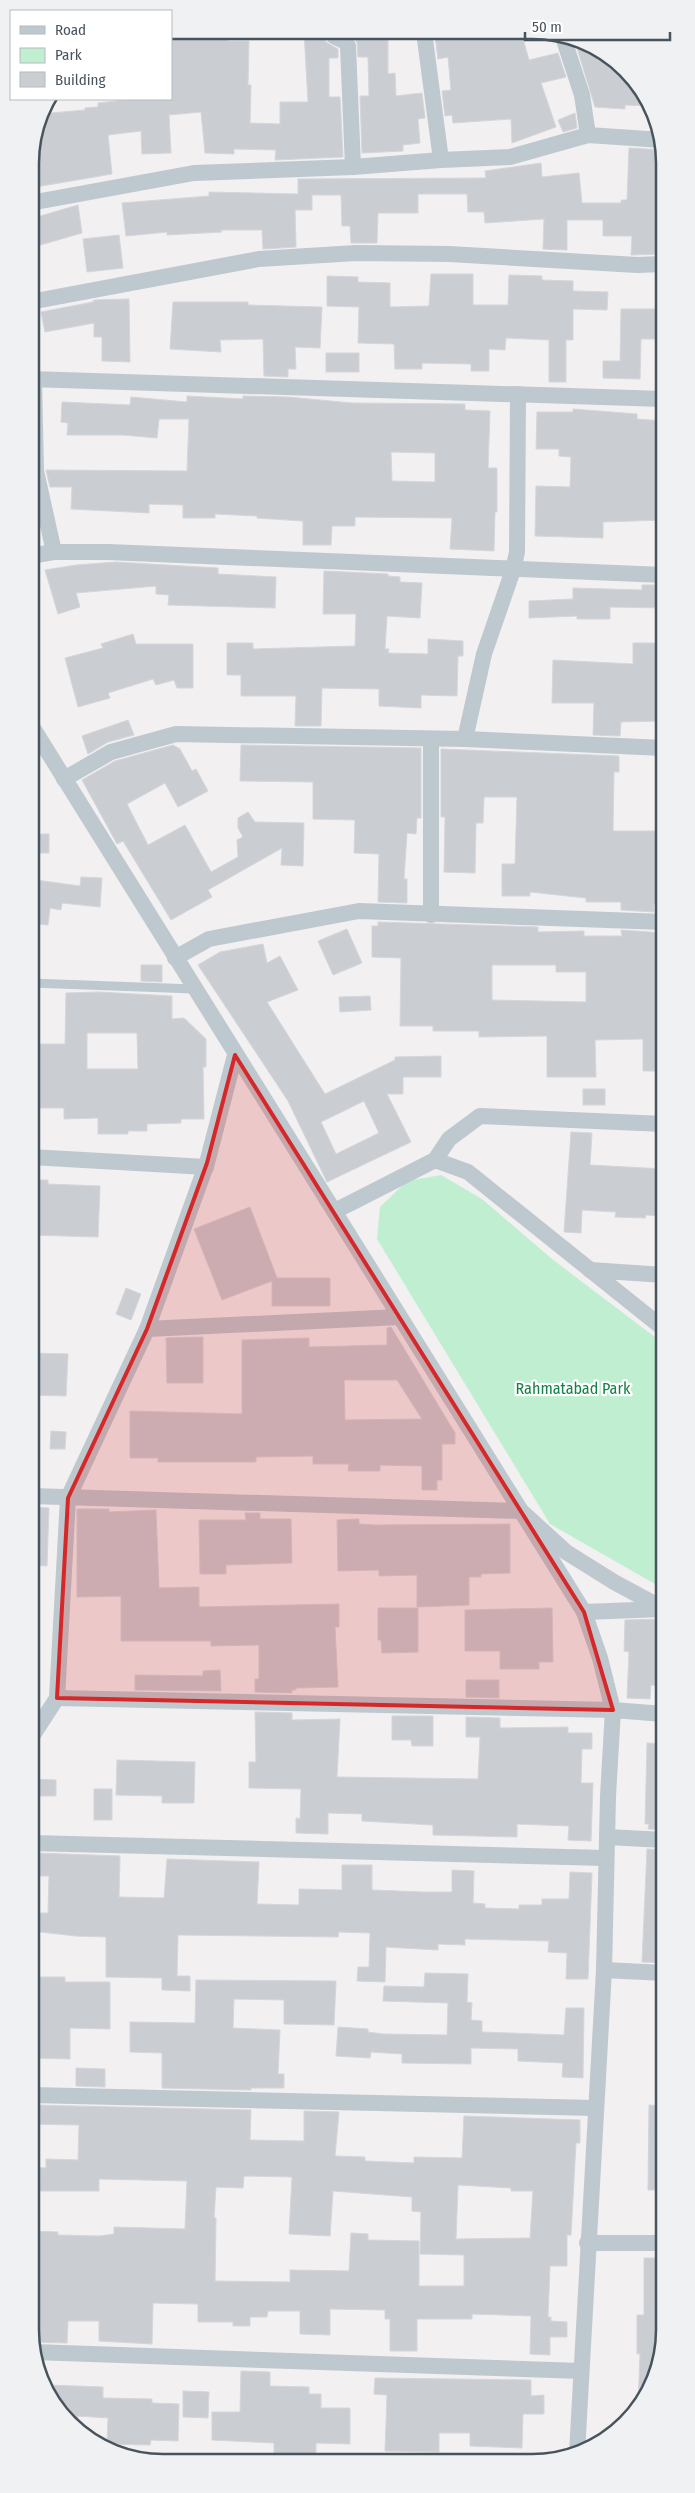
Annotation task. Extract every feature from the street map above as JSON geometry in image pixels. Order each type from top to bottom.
[{"type":"street","points":[[340,39],[346,42],[348,46],[353,167]]},
{"type":"street","points":[[425,39],[441,160]]},
{"type":"street","points":[[565,43],[582,95],[588,135]]},
{"type":"street","points":[[39,201],[194,172],[353,167],[510,157],[588,135],[654,139]]},
{"type":"street","points":[[39,300],[259,260],[356,253],[449,254],[637,265],[656,264]]},
{"type":"street","points":[[39,378],[656,399]]},
{"type":"street","points":[[465,739],[484,654],[513,570],[517,552],[518,394]]},
{"type":"street","points":[[39,484],[54,552]]},
{"type":"street","points":[[39,554],[54,552],[108,552],[656,575]]},
{"type":"street","points":[[64,779],[111,752],[176,734],[465,739],[656,748]]},
{"type":"street","points":[[39,739],[584,1612],[600,1658],[613,1710],[606,1858],[604,1970],[587,2243],[577,2446]]},
{"type":"street","points":[[430,915],[431,739]]},
{"type":"street","points":[[175,958],[209,940],[359,911],[656,922]]},
{"type":"street","points":[[39,1725],[57,1698],[68,1498],[147,1329],[206,1167],[235,1055]]},
{"type":"street","points":[[335,1211],[434,1160],[449,1139],[480,1116],[656,1124]]},
{"type":"street","points":[[39,1158],[206,1167]]},
{"type":"street","points":[[434,1160],[468,1172],[656,1323]]},
{"type":"street","points":[[590,1270],[656,1274]]},
{"type":"street","points":[[147,1329],[399,1317]]},
{"type":"street","points":[[39,1496],[521,1511],[566,1552],[614,1582],[656,1605]]},
{"type":"street","points":[[584,1612],[656,1609]]},
{"type":"street","points":[[57,1698],[613,1710],[656,1713]]},
{"type":"street","points":[[607,1837],[656,1840]]},
{"type":"street","points":[[39,1843],[606,1858]]},
{"type":"street","points":[[604,1970],[656,1973]]},
{"type":"street","points":[[39,2095],[595,2108]]},
{"type":"street","points":[[587,2243],[656,2243]]},
{"type":"street","points":[[41,2352],[581,2371]]},
{"type":"lane","points":[[39,983],[194,989]]},
{"type":"highlighted area","points":[[235,1055],[584,1612],[613,1710],[57,1698],[68,1498],[147,1329],[207,1163]]},
{"type":"green space","name":"Rahmatabad Park","points":[[441,1175],[482,1199],[552,1259],[656,1338],[656,1584],[550,1524],[377,1239],[380,1207],[407,1181]]},
{"type":"building","points":[[172,39],[249,41],[248,85],[251,85],[250,123],[280,124],[280,102],[308,102],[304,39],[325,39],[326,42],[338,49],[338,58],[329,58],[329,97],[340,97],[343,157],[275,160],[276,150],[234,149],[234,154],[205,153],[201,112],[169,115],[171,153],[142,154],[141,131],[108,135],[112,174],[39,186],[40,146],[49,113],[85,110],[85,108],[98,107],[98,103],[125,100],[172,100]]},
{"type":"building","points":[[354,39],[388,39],[388,74],[395,73],[396,96],[422,93],[425,118],[418,119],[420,143],[403,145],[403,151],[362,153],[360,96],[369,96],[368,57],[358,57],[357,42]]},
{"type":"building","points":[[436,39],[523,39],[529,60],[558,53],[566,77],[541,83],[556,127],[512,143],[511,119],[453,123],[452,115],[445,116],[442,91],[451,90],[448,57],[438,59]]},
{"type":"building","points":[[577,48],[587,51],[608,64],[631,87],[642,106],[625,105],[625,109],[595,107]]},
{"type":"building","points":[[575,113],[577,128],[563,132],[558,120]]},
{"type":"building","points":[[629,148],[655,149],[656,254],[631,255],[632,236],[603,236],[603,220],[567,220],[567,250],[543,249],[544,219],[485,223],[484,212],[468,212],[467,194],[418,194],[418,213],[378,213],[377,243],[351,243],[350,226],[342,226],[341,195],[312,195],[312,210],[295,210],[296,247],[263,249],[262,230],[221,230],[222,232],[167,235],[167,232],[126,236],[122,203],[209,196],[209,192],[298,194],[298,179],[486,178],[485,171],[541,163],[542,177],[579,173],[582,203],[621,203],[621,200],[627,200]]},
{"type":"building","points":[[78,205],[82,233],[39,245],[39,216]]},
{"type":"building","points":[[119,235],[123,268],[87,272],[83,239]]},
{"type":"building","points":[[431,274],[473,274],[473,305],[508,305],[509,275],[542,276],[542,280],[573,281],[573,291],[608,292],[607,310],[573,309],[573,340],[566,340],[566,382],[549,382],[549,340],[506,338],[505,350],[489,349],[489,371],[471,371],[471,364],[422,363],[422,369],[395,369],[394,344],[358,343],[359,307],[327,306],[327,276],[358,277],[358,282],[390,283],[390,307],[429,306]]},
{"type":"building","points":[[129,299],[130,362],[102,361],[102,337],[94,337],[94,323],[45,332],[41,312],[93,302],[94,300]]},
{"type":"building","points":[[173,302],[248,302],[248,305],[322,307],[320,348],[295,347],[296,369],[288,369],[288,377],[264,376],[263,339],[220,340],[221,352],[170,349]]},
{"type":"building","points":[[621,309],[656,309],[656,339],[641,339],[640,379],[603,378],[603,361],[620,361]]},
{"type":"building","points":[[326,353],[359,353],[359,372],[326,372]]},
{"type":"building","points":[[187,396],[243,399],[243,396],[288,397],[352,403],[465,404],[465,410],[490,411],[488,468],[497,468],[497,512],[495,512],[494,551],[450,549],[452,518],[355,517],[355,526],[332,526],[331,545],[303,545],[303,521],[215,514],[215,518],[183,518],[183,505],[149,504],[149,513],[71,509],[72,487],[50,487],[46,470],[187,471],[189,419],[159,419],[157,438],[123,435],[67,435],[68,423],[61,422],[62,402],[130,405],[131,397],[187,402]],"holes":[[[391,452],[435,453],[435,482],[392,481]]]},
{"type":"building","points":[[573,409],[637,414],[637,419],[656,420],[656,520],[603,522],[603,538],[535,536],[536,486],[570,487],[571,457],[559,456],[559,449],[536,449],[537,412],[573,412]]},
{"type":"building","points":[[116,562],[218,568],[218,574],[276,577],[275,608],[168,605],[169,595],[156,594],[156,586],[76,593],[80,607],[58,614],[45,570]]},
{"type":"building","points":[[324,571],[388,574],[388,576],[400,577],[400,582],[422,583],[420,618],[387,616],[385,649],[389,649],[388,653],[428,654],[428,639],[463,641],[463,656],[458,656],[457,696],[421,695],[421,708],[379,706],[379,689],[322,688],[321,726],[295,726],[296,696],[241,696],[241,675],[227,675],[227,643],[253,643],[253,649],[355,646],[356,614],[323,614]]},
{"type":"building","points":[[642,585],[656,585],[656,608],[610,607],[610,619],[577,619],[577,616],[529,618],[529,601],[573,599],[573,588],[642,590]]},
{"type":"building","points":[[133,634],[136,644],[193,644],[193,688],[177,688],[174,680],[156,685],[153,679],[108,693],[110,698],[78,707],[65,658],[103,648],[101,644]]},
{"type":"building","points":[[633,643],[656,643],[656,721],[621,722],[620,736],[593,735],[594,703],[552,703],[553,660],[633,664]]},
{"type":"building","points":[[128,720],[134,735],[108,742],[88,754],[82,736]]},
{"type":"building","points":[[173,745],[180,749],[192,771],[196,769],[208,791],[178,807],[165,783],[127,804],[148,845],[185,825],[211,872],[238,857],[237,840],[243,837],[238,828],[238,818],[248,812],[255,822],[304,823],[303,866],[281,865],[282,848],[208,890],[212,897],[171,920],[123,841],[117,844],[82,780],[115,761]]},
{"type":"building","points":[[241,745],[421,748],[421,818],[417,818],[416,834],[407,833],[404,879],[407,879],[407,903],[378,902],[379,854],[354,853],[355,820],[313,819],[313,782],[240,781]]},
{"type":"building","points":[[441,749],[619,756],[619,772],[614,772],[613,831],[656,831],[656,904],[654,904],[654,912],[621,910],[621,902],[586,902],[586,898],[530,892],[530,896],[502,896],[502,864],[515,864],[517,797],[484,797],[483,823],[476,823],[475,873],[444,872],[445,817],[441,817]]},
{"type":"building","points":[[39,834],[49,834],[49,853],[39,853]]},
{"type":"building","points":[[81,877],[102,878],[100,907],[62,903],[61,910],[50,908],[48,925],[39,924],[39,880],[80,886]]},
{"type":"building","points":[[378,922],[538,927],[538,932],[584,931],[584,936],[622,936],[621,930],[656,932],[656,1071],[643,1071],[643,1039],[595,1040],[596,1077],[547,1077],[547,1036],[479,1037],[479,1031],[433,1031],[433,1026],[400,1026],[401,958],[372,957],[372,926],[378,926]],"holes":[[[492,965],[556,965],[556,972],[586,972],[586,1002],[492,1000]]]},
{"type":"building","points":[[347,929],[362,963],[333,975],[318,941]]},
{"type":"building","points":[[263,944],[267,963],[280,956],[298,990],[267,1002],[325,1094],[395,1060],[395,1057],[441,1056],[441,1077],[403,1077],[403,1094],[387,1094],[411,1142],[327,1182],[288,1101],[198,965],[220,952]],"holes":[[[364,1101],[379,1133],[336,1154],[321,1122]]]},
{"type":"building","points":[[141,965],[162,965],[162,982],[141,981]]},
{"type":"building","points":[[98,992],[172,996],[172,1019],[184,1018],[206,1039],[206,1067],[203,1067],[204,1119],[181,1119],[181,1123],[147,1124],[147,1131],[128,1131],[128,1134],[98,1134],[98,1118],[64,1119],[64,1108],[39,1108],[39,1044],[65,1044],[66,993]],"holes":[[[87,1033],[137,1033],[138,1069],[87,1069]]]},
{"type":"building","points":[[370,996],[371,1010],[340,1012],[339,997]]},
{"type":"building","points":[[583,1089],[605,1089],[605,1105],[583,1105]]},
{"type":"building","points":[[571,1132],[592,1133],[590,1165],[656,1169],[656,1216],[646,1215],[645,1218],[615,1217],[616,1212],[582,1210],[581,1233],[564,1232]]},
{"type":"building","points":[[39,1180],[48,1180],[48,1184],[100,1186],[98,1237],[39,1235]]},
{"type":"building","points":[[250,1207],[277,1278],[330,1278],[330,1306],[272,1306],[272,1281],[222,1300],[194,1229]]},
{"type":"building","points":[[126,1288],[141,1294],[131,1320],[116,1314]]},
{"type":"building","points":[[391,1327],[455,1433],[455,1444],[442,1444],[442,1480],[437,1480],[437,1490],[422,1490],[422,1466],[380,1465],[380,1471],[348,1471],[349,1464],[313,1464],[313,1456],[256,1457],[256,1462],[158,1462],[158,1458],[130,1458],[130,1411],[242,1414],[242,1340],[309,1338],[309,1347],[387,1345],[387,1328]],"holes":[[[344,1380],[397,1380],[422,1419],[345,1420]]]},
{"type":"building","points":[[203,1337],[203,1383],[167,1383],[166,1338]]},
{"type":"building","points":[[39,1353],[68,1354],[66,1396],[39,1395]]},
{"type":"building","points":[[51,1431],[66,1432],[65,1449],[50,1449]]},
{"type":"building","points":[[39,1507],[49,1508],[47,1566],[39,1566]]},
{"type":"building","points":[[77,1509],[109,1509],[109,1512],[156,1510],[159,1588],[199,1587],[199,1607],[339,1604],[339,1627],[335,1627],[338,1687],[296,1688],[296,1690],[292,1690],[292,1693],[255,1692],[255,1679],[259,1679],[259,1645],[211,1646],[211,1641],[121,1641],[121,1596],[77,1597]]},
{"type":"building","points":[[245,1513],[260,1513],[260,1519],[291,1519],[292,1563],[226,1565],[226,1574],[200,1574],[199,1520],[246,1520]]},
{"type":"building","points":[[359,1519],[359,1524],[375,1525],[510,1524],[510,1573],[481,1574],[481,1577],[469,1577],[469,1605],[417,1607],[417,1575],[379,1576],[379,1570],[338,1571],[337,1520]]},
{"type":"building","points":[[378,1608],[418,1608],[418,1652],[382,1653],[381,1640],[378,1640]]},
{"type":"building","points":[[552,1608],[553,1662],[539,1662],[539,1669],[500,1669],[500,1651],[465,1651],[465,1610]]},
{"type":"building","points":[[656,1619],[656,1685],[651,1685],[650,1699],[627,1698],[629,1652],[624,1651],[625,1620]]},
{"type":"building","points":[[220,1670],[221,1691],[135,1690],[135,1675],[203,1676],[203,1671]]},
{"type":"building","points":[[466,1680],[499,1680],[499,1698],[466,1697]]},
{"type":"building","points":[[255,1712],[292,1713],[292,1720],[340,1719],[337,1777],[478,1779],[480,1737],[466,1737],[466,1717],[500,1718],[500,1728],[568,1727],[568,1733],[592,1733],[592,1749],[582,1749],[581,1783],[593,1783],[591,1841],[568,1840],[569,1826],[517,1824],[517,1837],[433,1835],[433,1825],[362,1821],[362,1814],[328,1813],[328,1834],[296,1833],[296,1818],[300,1819],[301,1789],[249,1788],[249,1762],[256,1762]]},
{"type":"building","points":[[392,1716],[433,1716],[433,1746],[412,1746],[411,1740],[392,1740]]},
{"type":"building","points":[[647,1743],[656,1744],[656,1829],[648,1829],[649,1824],[645,1824]]},
{"type":"building","points":[[117,1760],[195,1762],[194,1803],[162,1803],[162,1796],[116,1795]]},
{"type":"building","points":[[39,1779],[56,1780],[56,1796],[39,1796]]},
{"type":"building","points":[[94,1789],[112,1789],[112,1820],[94,1820]]},
{"type":"building","points":[[647,1849],[656,1850],[656,1963],[642,1962]]},
{"type":"building","points":[[39,1853],[120,1856],[119,1897],[164,1898],[167,1859],[259,1862],[257,1904],[299,1905],[299,1889],[342,1890],[342,1865],[372,1865],[372,1890],[452,1892],[452,1870],[474,1871],[473,1903],[485,1904],[485,1908],[519,1909],[519,1905],[542,1905],[542,1899],[569,1899],[570,1872],[592,1873],[588,1979],[566,1979],[567,1953],[548,1952],[549,1941],[465,1939],[465,1945],[438,1944],[438,1950],[386,1947],[385,1982],[357,1981],[358,1967],[369,1967],[370,1933],[339,1932],[338,1937],[178,1935],[177,1976],[190,1976],[190,1991],[162,1990],[162,1978],[106,1977],[106,1937],[39,1932],[39,1913],[48,1913],[49,1876],[39,1876]]},
{"type":"building","points":[[425,1973],[468,1974],[467,2002],[472,2003],[471,2020],[482,2021],[482,2032],[564,2035],[566,2008],[584,2008],[583,2078],[562,2077],[563,2063],[518,2061],[518,2049],[471,2048],[471,2064],[402,2063],[402,2054],[371,2052],[370,2058],[336,2056],[338,2027],[368,2029],[368,2032],[383,2034],[447,2035],[448,2003],[383,2001],[384,1986],[424,1987]]},
{"type":"building","points":[[39,1977],[65,1977],[65,1982],[110,1982],[110,2029],[70,2028],[70,2059],[39,2058]]},
{"type":"building","points":[[196,1980],[336,1981],[334,2025],[284,2024],[284,2000],[234,1999],[233,2028],[280,2030],[278,2074],[284,2074],[284,2088],[251,2088],[251,2090],[162,2088],[162,2053],[130,2052],[130,2022],[195,2023]]},
{"type":"building","points":[[76,2068],[105,2069],[105,2087],[76,2086]]},
{"type":"building","points":[[39,2105],[251,2110],[250,2140],[304,2141],[304,2111],[339,2112],[335,2156],[365,2157],[365,2161],[414,2163],[414,2157],[462,2158],[464,2116],[580,2120],[580,2143],[576,2143],[571,2235],[567,2235],[567,2266],[550,2266],[548,2317],[551,2317],[551,2321],[567,2322],[567,2337],[550,2337],[550,2355],[530,2354],[531,2316],[472,2314],[472,2319],[417,2319],[417,2351],[390,2351],[390,2319],[385,2319],[385,2310],[330,2309],[330,2335],[300,2334],[300,2311],[268,2311],[267,2317],[250,2317],[250,2326],[233,2326],[233,2322],[198,2322],[198,2304],[153,2303],[152,2344],[99,2341],[99,2321],[68,2321],[67,2343],[40,2342],[39,2231],[58,2232],[58,2235],[99,2236],[114,2234],[114,2227],[185,2229],[187,2181],[99,2179],[99,2191],[39,2191],[39,2168],[46,2168],[46,2159],[78,2160],[79,2125],[39,2124]],"holes":[[[244,2176],[292,2177],[289,2234],[330,2236],[333,2191],[412,2197],[412,2211],[421,2212],[420,2254],[464,2255],[464,2286],[419,2286],[419,2241],[368,2240],[368,2234],[351,2233],[349,2271],[290,2270],[290,2282],[215,2281],[216,2218],[214,2218],[216,2187],[243,2188]],[[458,2185],[511,2188],[511,2191],[533,2191],[530,2238],[456,2239]]]},
{"type":"building","points":[[649,2105],[656,2105],[656,2190],[648,2190]]},
{"type":"building","points":[[644,2258],[656,2258],[656,2339],[654,2355],[647,2378],[638,2395],[640,2354],[637,2354],[637,2315],[644,2315]]},
{"type":"building","points":[[241,2371],[270,2372],[270,2386],[309,2387],[309,2394],[321,2394],[321,2408],[350,2408],[350,2444],[316,2443],[316,2454],[274,2454],[274,2443],[212,2440],[212,2412],[240,2412]]},
{"type":"building","points":[[375,2378],[531,2380],[531,2396],[544,2395],[544,2414],[523,2414],[522,2448],[470,2446],[470,2433],[439,2433],[439,2452],[385,2451],[387,2395],[374,2394]]},
{"type":"building","points":[[51,2385],[103,2387],[103,2398],[152,2399],[152,2403],[179,2404],[178,2441],[151,2440],[150,2445],[113,2444],[107,2441],[108,2418],[78,2416],[78,2421],[69,2412]]},
{"type":"building","points":[[183,2391],[209,2392],[208,2418],[183,2417]]}]
